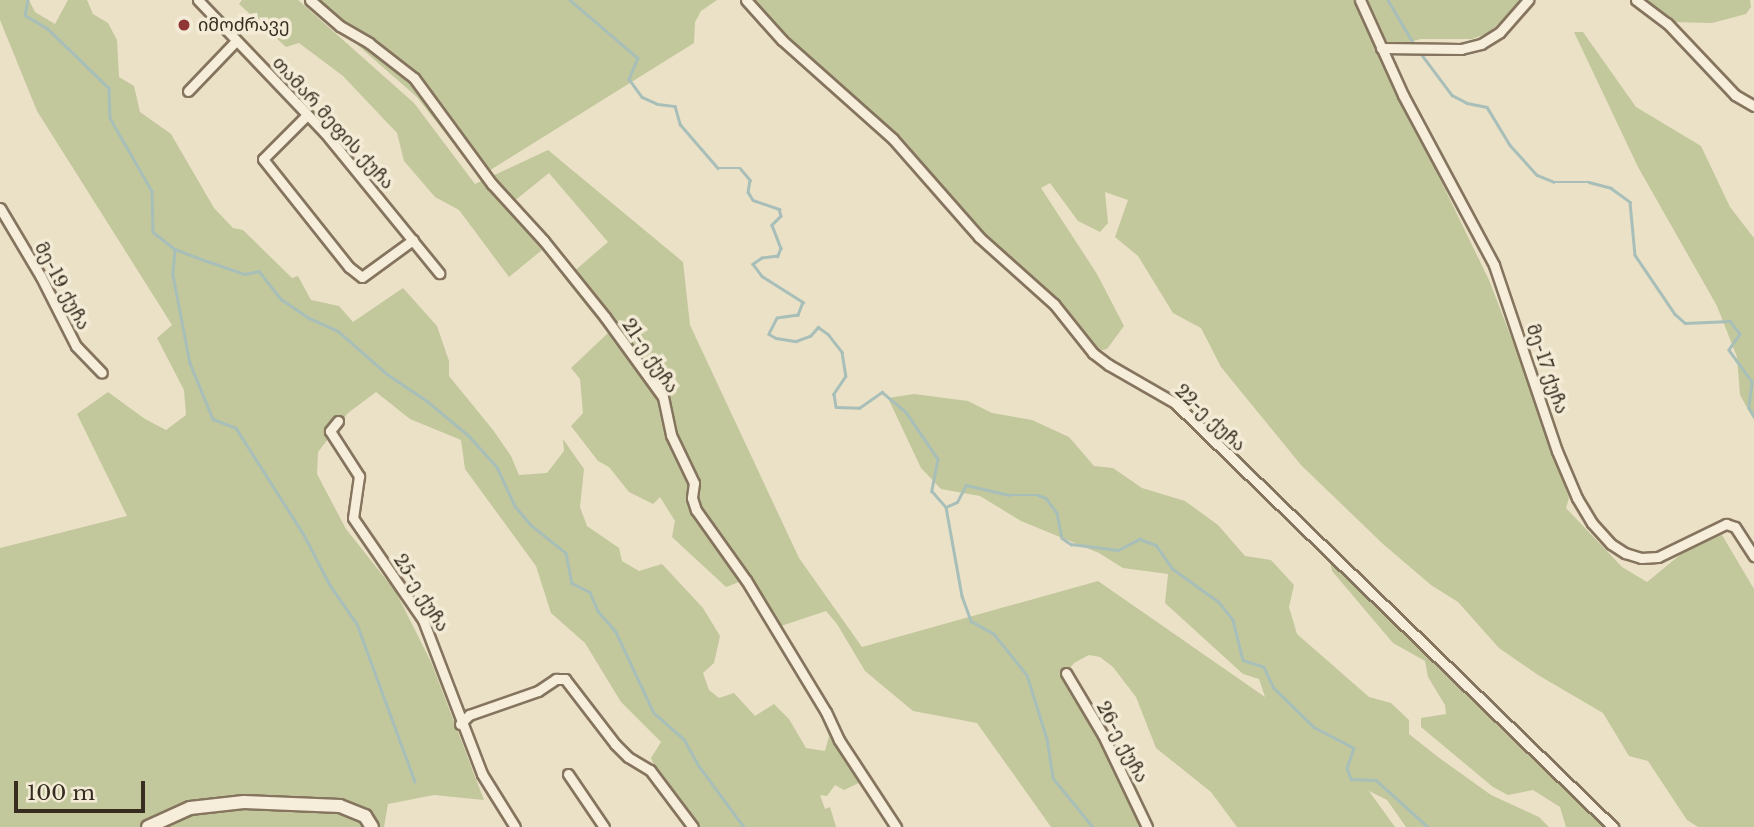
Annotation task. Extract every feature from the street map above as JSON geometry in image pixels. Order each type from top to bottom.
[{"type":"street","name":"თამარ მეფის ქუჩა","points":[[198,0],[377,193],[439,273]]},
{"type":"street","name":"21-ე ქუჩა","points":[[310,0],[340,26],[369,43],[414,78],[492,184],[544,241],[605,317],[663,397],[671,435],[694,483],[692,498],[696,510],[746,580],[826,712],[839,740],[896,827]]},
{"type":"street","name":"22-ე ქუჩა","points":[[746,0],[782,40],[893,139],[979,236],[1054,304],[1093,353],[1175,403],[1614,827]]},
{"type":"street","points":[[1360,0],[1381,48],[1461,49],[1481,44],[1500,32],[1528,0]]},
{"type":"street","points":[[1636,0],[1667,23],[1735,94],[1754,106]]},
{"type":"street","points":[[188,90],[236,41]]},
{"type":"street","name":"მე-17 ქუჩა","points":[[1381,48],[1494,265],[1557,451],[1577,498],[1592,523],[1611,544],[1625,553],[1641,558],[1658,557],[1726,524],[1735,527],[1754,556]]},
{"type":"street","points":[[307,115],[263,159],[349,267],[362,277],[413,240]]},
{"type":"street","name":"მე-19 ქუჩა","points":[[0,208],[41,276],[76,346],[102,373]]},
{"type":"street","name":"25-ე ქუჩა","points":[[338,421],[330,432],[359,476],[359,490],[352,518],[424,620],[433,638],[460,724],[482,774],[515,827]]},
{"type":"street","name":"26-ე ქუჩა","points":[[1066,673],[1103,736],[1147,827]]},
{"type":"street","points":[[460,724],[469,715],[538,691],[556,679],[565,679],[615,744],[628,757],[650,770],[693,827]]},
{"type":"street","points":[[568,774],[604,827]]},
{"type":"street","points":[[148,827],[190,808],[244,802],[340,806],[365,816],[372,827]]},
{"type":"green space","points":[[0,0],[29,0],[35,12],[55,24],[68,0],[87,0],[93,14],[108,23],[117,40],[119,77],[134,86],[140,112],[171,134],[214,208],[233,228],[243,230],[292,278],[298,276],[311,300],[339,306],[353,322],[403,288],[437,326],[449,361],[449,376],[493,430],[511,456],[519,475],[547,473],[564,451],[563,439],[584,469],[580,507],[587,526],[619,548],[622,561],[639,571],[662,564],[703,608],[720,636],[714,663],[703,673],[709,690],[719,698],[734,693],[755,716],[774,704],[789,719],[806,748],[825,751],[829,736],[808,686],[739,582],[726,587],[672,537],[675,521],[660,497],[653,504],[629,492],[609,467],[598,461],[571,426],[583,413],[580,379],[571,368],[608,333],[565,279],[608,242],[549,173],[508,206],[542,250],[509,277],[459,210],[435,197],[404,161],[397,133],[343,76],[299,43],[286,47],[239,4],[242,0],[298,0],[414,103],[475,184],[548,150],[683,262],[690,325],[799,558],[862,647],[1098,581],[1265,697],[1259,679],[1243,674],[1165,603],[1168,574],[1123,568],[1099,553],[1021,521],[980,496],[941,489],[921,468],[888,398],[914,394],[968,401],[992,413],[1032,420],[1069,437],[1094,466],[1113,468],[1142,488],[1185,501],[1218,525],[1245,556],[1271,560],[1294,585],[1289,607],[1297,634],[1369,697],[1391,703],[1409,720],[1409,734],[1438,757],[1491,795],[1539,817],[1549,827],[1406,827],[1387,800],[1369,791],[1395,827],[1237,827],[1211,792],[1156,748],[1136,697],[1113,667],[1100,657],[1089,655],[1074,663],[1064,676],[1147,827],[1051,827],[977,723],[913,711],[865,671],[837,624],[826,611],[778,627],[865,784],[859,783],[844,790],[835,785],[827,796],[820,795],[825,809],[830,807],[836,827],[694,827],[669,799],[651,758],[661,742],[621,702],[585,643],[551,613],[536,566],[465,469],[461,440],[410,419],[376,392],[348,413],[318,452],[317,474],[346,529],[396,592],[432,664],[484,800],[434,795],[388,804],[384,827],[0,827],[0,548],[127,516],[77,414],[108,392],[145,419],[166,430],[186,415],[184,390],[157,338],[172,325],[37,111],[0,20]]},
{"type":"green space","points":[[306,0],[717,0],[701,11],[695,22],[694,43],[479,177],[417,97]]},
{"type":"green space","points":[[754,0],[1358,0],[1389,74],[1489,280],[1534,396],[1569,498],[1566,508],[1622,567],[1647,582],[1686,550],[1722,535],[1754,589],[1754,827],[1698,827],[1687,820],[1648,761],[1629,756],[1603,713],[1538,675],[1499,648],[1458,602],[1431,585],[1383,544],[1301,465],[1221,367],[1201,328],[1173,313],[1138,256],[1115,237],[1128,200],[1105,192],[1108,223],[1100,232],[1078,221],[1050,183],[1041,188],[1097,274],[1124,326],[1107,349],[1098,351],[1076,320],[973,223],[899,137],[789,41]]},
{"type":"green space","points":[[1368,0],[1526,0],[1488,33],[1472,39],[1421,39],[1389,47]]},
{"type":"green space","points":[[1641,0],[1750,0],[1751,7],[1746,14],[1712,23],[1670,22]]},
{"type":"green space","points":[[1574,32],[1583,32],[1636,107],[1701,146],[1730,207],[1754,238],[1754,420],[1740,395],[1737,357],[1717,306],[1638,167]]},
{"type":"green space","points":[[1330,561],[1496,716],[1608,827],[1566,827],[1560,807],[1533,790],[1508,795],[1493,787],[1421,727],[1421,718],[1446,714],[1445,705],[1428,677],[1425,661],[1393,643],[1332,571]]},
{"type":"waterway","points":[[28,0],[25,15],[47,28],[109,88],[110,118],[152,191],[153,232],[175,249],[207,261],[244,274],[259,271],[281,299],[309,318],[338,331],[387,374],[427,401],[469,436],[497,467],[515,506],[531,525],[566,553],[572,583],[590,592],[598,611],[616,632],[654,713],[684,739],[699,766],[744,827]]},
{"type":"waterway","points":[[570,0],[638,58],[629,79],[642,97],[658,104],[675,106],[680,124],[718,168],[740,168],[750,180],[748,192],[753,200],[779,209],[781,216],[772,225],[781,248],[778,256],[762,258],[753,264],[762,276],[803,302],[798,315],[777,318],[769,334],[776,338],[796,341],[810,336],[818,327],[828,334],[842,352],[846,376],[834,394],[836,407],[859,408],[882,392],[906,412],[938,459],[932,491],[946,507],[957,502],[966,485],[1009,495],[1038,495],[1046,498],[1057,513],[1062,538],[1071,544],[1118,550],[1140,539],[1156,545],[1173,569],[1219,602],[1233,620],[1243,660],[1264,667],[1274,688],[1314,727],[1354,748],[1347,768],[1351,779],[1376,780],[1428,827]]},
{"type":"waterway","points":[[1388,0],[1414,44]]},
{"type":"waterway","points":[[1422,55],[1452,95],[1467,103],[1487,107],[1510,145],[1537,175],[1554,182],[1589,182],[1611,188],[1630,202],[1635,255],[1675,314],[1685,323],[1730,321],[1740,334],[1729,350],[1752,382],[1749,408],[1754,416]]},
{"type":"waterway","points":[[175,250],[173,275],[190,363],[213,419],[236,428],[303,533],[330,585],[357,624],[415,782]]},
{"type":"waterway","points":[[946,507],[962,596],[971,621],[994,634],[1027,675],[1047,739],[1053,778],[1093,827]]},
{"type":"place","name":"იმოძრავე","points":[[184,25]]}]
